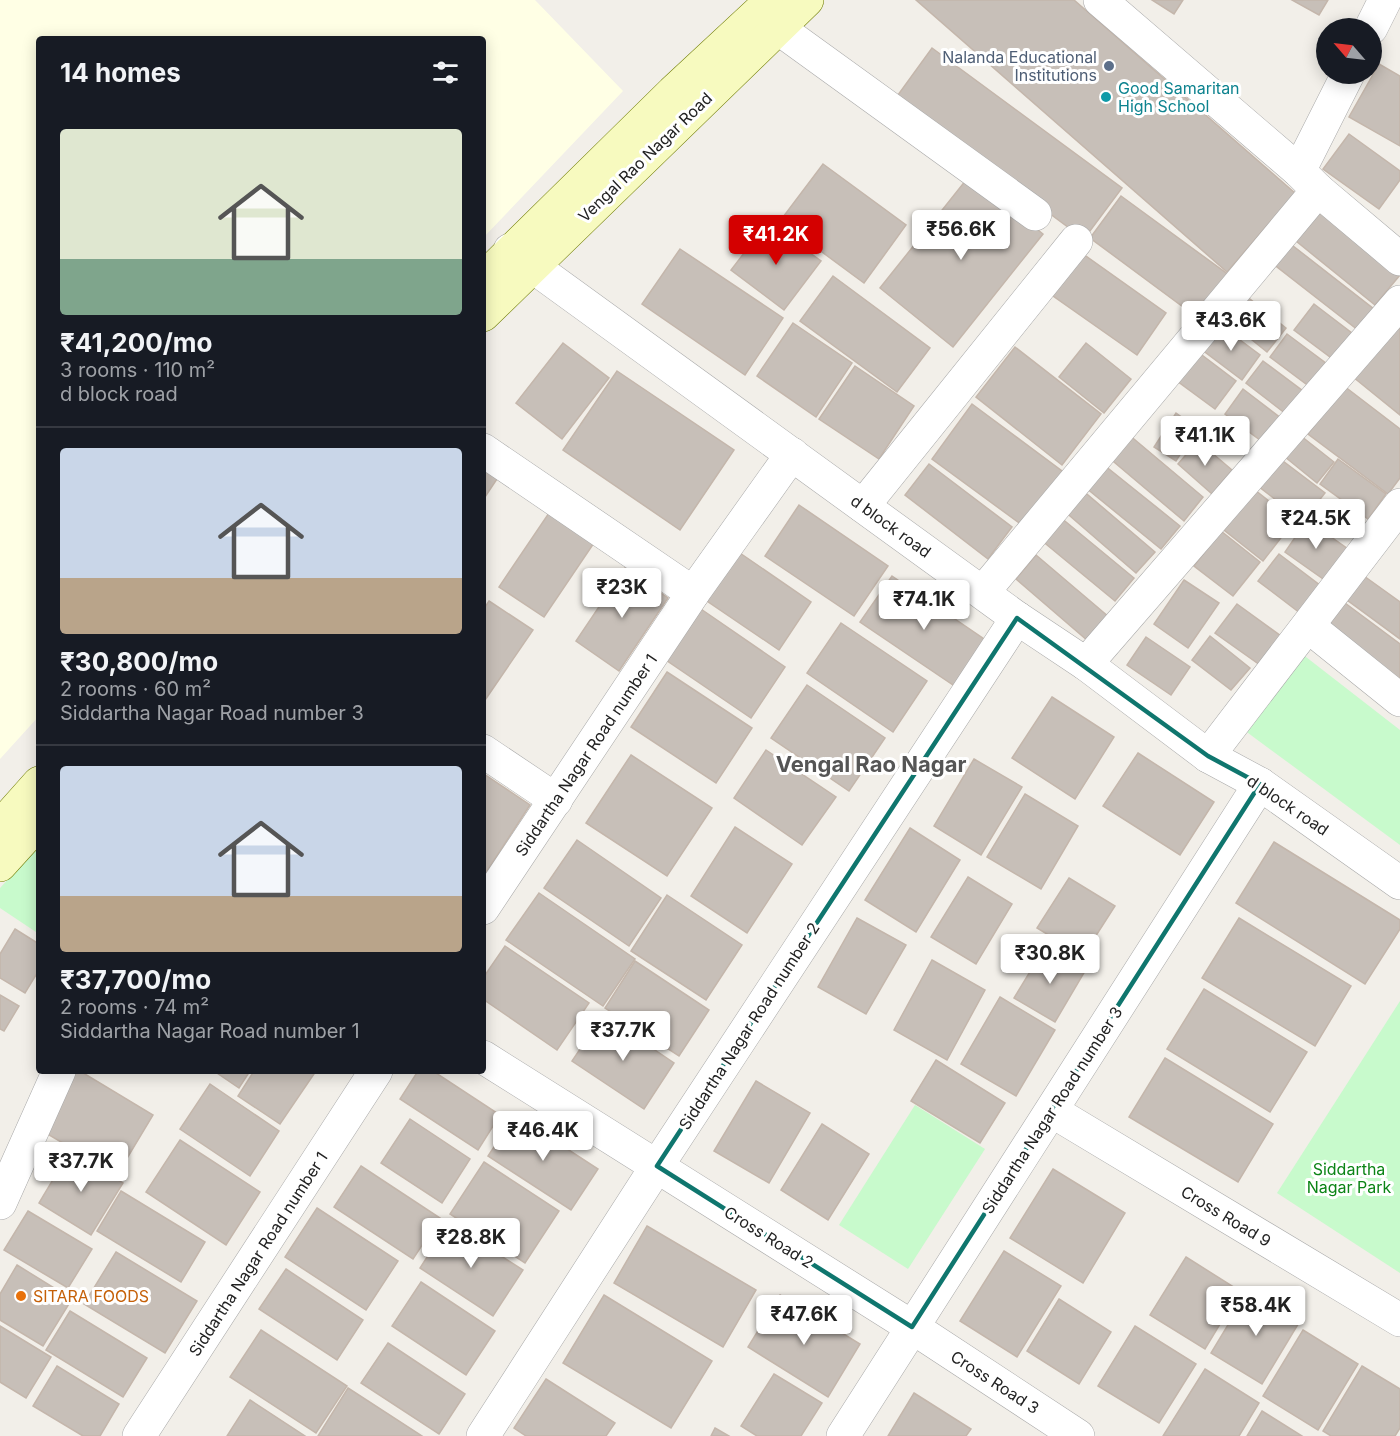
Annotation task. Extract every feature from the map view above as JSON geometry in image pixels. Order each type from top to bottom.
[{"type":"main road","name":"Vengal Rao Nagar Road","points":[[486,311],[522,258],[775,14],[807,0]]},
{"type":"main road","name":"Vengal Rao Nagar Road","points":[[486,277],[522,258]]},
{"type":"main road","points":[[0,827],[36,786]]},
{"type":"main road","points":[[0,865],[36,825]]},
{"type":"street","points":[[1100,0],[1400,259]]},
{"type":"street","points":[[1376,18],[1385,0]]},
{"type":"street","points":[[775,14],[1035,214]]},
{"type":"street","points":[[983,592],[1308,181],[1344,84]]},
{"type":"street","points":[[863,507],[1076,241]]},
{"type":"street","name":"d block road","points":[[522,258],[1017,618],[1086,664],[1208,756],[1260,784],[1400,883]]},
{"type":"street","points":[[1086,664],[1400,302]]},
{"type":"street","points":[[486,452],[693,593]]},
{"type":"street","name":"Siddartha Nagar Road number 1","points":[[486,905],[693,593],[792,454]]},
{"type":"street","points":[[1208,756],[1400,505]]},
{"type":"street","name":"Siddartha Nagar Road number 2","points":[[483,1436],[657,1166],[1017,618]]},
{"type":"street","points":[[1308,626],[1400,700]]},
{"type":"street","points":[[486,752],[556,800]]},
{"type":"street","name":"Siddartha Nagar Road number 3","points":[[843,1436],[1260,784]]},
{"type":"street","name":"Cross Road 2","points":[[486,1059],[912,1327]]},
{"type":"street","points":[[0,1203],[57,1074]]},
{"type":"street","name":"Siddartha Nagar Road number 1","points":[[140,1436],[374,1074]]},
{"type":"street","name":"Cross Road 9","points":[[1052,1111],[1400,1320]]},
{"type":"street","name":"Cross Road 3","points":[[912,1327],[1078,1436]]},
{"type":"highlighted area","points":[[1017,618],[1208,756],[1260,784],[912,1327],[657,1166]]},
{"type":"shaded area","points":[[0,0],[535,0],[623,91],[486,235],[486,36],[36,36],[36,719],[0,759]]},
{"type":"green space","points":[[1297,650],[1400,730],[1400,845],[1244,730]]},
{"type":"green space","points":[[36,848],[36,932],[0,908],[0,888]]},
{"type":"green space","name":"Siddartha Nagar Park","points":[[1400,1001],[1400,1273],[1277,1193]]},
{"type":"green space","points":[[915,1105],[985,1149],[908,1269],[839,1225]]},
{"type":"building","name":"Good Samaritan High School","points":[[916,0],[1074,0],[1295,193],[1227,272]]},
{"type":"building","points":[[1152,0],[1183,0],[1174,14]]},
{"type":"building","points":[[1292,0],[1328,0],[1319,15]]},
{"type":"building","points":[[932,48],[1122,188],[1084,239],[895,99]]},
{"type":"building","points":[[1382,66],[1400,76],[1400,146],[1349,117],[1368,84],[1382,84]]},
{"type":"building","points":[[1349,134],[1400,171],[1400,180],[1379,209],[1323,169]]},
{"type":"building","points":[[823,164],[906,225],[864,283],[780,221]]},
{"type":"building","points":[[970,175],[1043,234],[953,347],[880,288]]},
{"type":"building","points":[[1121,196],[1233,278],[1202,321],[1090,238]]},
{"type":"building","points":[[1316,206],[1400,275],[1375,305],[1291,237]]},
{"type":"building","points":[[768,222],[821,261],[784,310],[731,270]]},
{"type":"building","points":[[1288,242],[1379,313],[1363,334],[1272,263]]},
{"type":"building","points":[[680,249],[783,318],[745,375],[642,304]]},
{"type":"building","points":[[1076,249],[1166,313],[1137,355],[1046,291]]},
{"type":"building","points":[[833,276],[930,348],[897,392],[800,321]]},
{"type":"building","points":[[1245,295],[1286,328],[1267,352],[1226,319]]},
{"type":"building","points":[[1314,304],[1361,340],[1342,366],[1294,330]]},
{"type":"building","points":[[793,323],[852,363],[816,417],[757,376]]},
{"type":"building","points":[[1396,324],[1400,328],[1400,415],[1353,377]]},
{"type":"building","points":[[1220,325],[1260,355],[1242,380],[1201,349]]},
{"type":"building","points":[[1287,334],[1327,364],[1310,387],[1270,357]]},
{"type":"building","points":[[563,343],[609,378],[562,439],[516,403]]},
{"type":"building","points":[[1086,343],[1131,379],[1104,413],[1059,377]]},
{"type":"building","points":[[1015,347],[1101,414],[1062,465],[976,397]]},
{"type":"building","points":[[1194,349],[1236,381],[1215,409],[1173,378]]},
{"type":"building","points":[[1263,361],[1303,391],[1286,414],[1246,383]]},
{"type":"building","points":[[855,366],[914,406],[879,459],[819,419]]},
{"type":"building","points":[[617,371],[734,450],[680,530],[563,450]]},
{"type":"building","points":[[1344,386],[1400,429],[1400,478],[1388,494],[1308,434]]},
{"type":"building","points":[[1243,389],[1286,422],[1268,446],[1225,414]]},
{"type":"building","points":[[972,404],[1066,474],[1026,528],[932,459]]},
{"type":"building","points":[[1176,413],[1197,428],[1176,461],[1154,447]]},
{"type":"building","points":[[1128,434],[1203,497],[1184,521],[1108,457]]},
{"type":"building","points":[[1301,436],[1334,462],[1317,483],[1285,457]]},
{"type":"building","points":[[1198,441],[1232,470],[1212,494],[1178,464]]},
{"type":"building","points":[[1279,458],[1325,493],[1303,521],[1258,486]]},
{"type":"building","points":[[1338,459],[1386,494],[1368,519],[1320,484]]},
{"type":"building","points":[[929,464],[1012,527],[988,559],[905,495]]},
{"type":"building","points":[[1104,465],[1180,526],[1161,549],[1086,488]]},
{"type":"building","points":[[486,467],[499,476],[486,496]]},
{"type":"building","points":[[1081,489],[1155,552],[1136,573],[1063,510]]},
{"type":"building","points":[[1255,490],[1294,521],[1263,561],[1224,530]]},
{"type":"building","points":[[799,505],[888,566],[854,616],[765,556]]},
{"type":"building","points":[[551,510],[596,540],[544,617],[499,587]]},
{"type":"building","points":[[1060,517],[1134,578],[1115,601],[1041,540]]},
{"type":"building","points":[[1307,520],[1348,549],[1326,581],[1285,552]]},
{"type":"building","points":[[1221,531],[1260,562],[1233,596],[1194,566]]},
{"type":"building","points":[[737,551],[811,602],[779,650],[704,599]]},
{"type":"building","points":[[1279,554],[1321,586],[1300,613],[1258,581]]},
{"type":"building","points":[[1036,555],[1109,617],[1088,641],[1016,579]]},
{"type":"building","points":[[625,568],[668,598],[619,671],[576,641]]},
{"type":"building","points":[[892,576],[987,641],[956,687],[860,622]]},
{"type":"building","points":[[1364,576],[1400,602],[1400,639],[1347,600]]},
{"type":"building","points":[[1184,580],[1219,603],[1188,648],[1154,624]]},
{"type":"building","points":[[489,601],[533,630],[486,699],[486,606]]},
{"type":"building","points":[[1345,603],[1400,644],[1400,691],[1323,632]]},
{"type":"building","points":[[1237,604],[1281,636],[1260,665],[1215,633]]},
{"type":"building","points":[[698,607],[785,667],[751,718],[663,658]]},
{"type":"building","points":[[841,623],[927,681],[893,732],[807,673]]},
{"type":"building","points":[[1210,636],[1250,668],[1231,690],[1192,660]]},
{"type":"building","points":[[1146,637],[1190,667],[1171,695],[1127,665]]},
{"type":"building","points":[[667,672],[752,728],[716,783],[631,727]]},
{"type":"building","points":[[807,685],[885,738],[849,791],[771,738]]},
{"type":"building","points":[[1052,697],[1114,737],[1075,799],[1012,758]]},
{"type":"building","points":[[766,750],[836,797],[802,845],[734,798]]},
{"type":"building","points":[[1138,753],[1214,802],[1180,855],[1103,806]]},
{"type":"building","points":[[631,755],[712,808],[667,876],[586,823]]},
{"type":"building","points":[[974,759],[1022,787],[981,855],[934,826]]},
{"type":"building","points":[[486,775],[530,805],[486,872]]},
{"type":"building","points":[[1025,794],[1078,826],[1041,889],[987,857]]},
{"type":"building","points":[[735,827],[792,864],[747,933],[691,896]]},
{"type":"building","points":[[910,828],[960,860],[916,932],[865,900]]},
{"type":"building","points":[[577,840],[661,898],[629,946],[544,888]]},
{"type":"building","points":[[1274,842],[1400,920],[1400,929],[1365,984],[1236,903]]},
{"type":"building","points":[[968,877],[1012,904],[976,964],[931,937]]},
{"type":"building","points":[[1069,878],[1115,906],[1083,956],[1037,928]]},
{"type":"building","points":[[539,893],[635,959],[603,1006],[506,940]]},
{"type":"building","points":[[667,895],[742,945],[706,1000],[631,951]]},
{"type":"building","points":[[857,918],[906,945],[866,1014],[818,987]]},
{"type":"building","points":[[1239,918],[1351,986],[1315,1046],[1202,978]]},
{"type":"building","points":[[15,929],[36,942],[36,975],[25,993],[0,978],[0,954]]},
{"type":"building","points":[[505,946],[589,1003],[557,1050],[486,1001],[486,974]]},
{"type":"building","points":[[1045,947],[1085,971],[1055,1022],[1014,998]]},
{"type":"building","points":[[932,960],[985,990],[947,1060],[894,1030]]},
{"type":"building","points":[[635,961],[709,1010],[679,1056],[605,1008]]},
{"type":"building","points":[[1204,989],[1307,1052],[1270,1112],[1167,1049]]},
{"type":"building","points":[[0,995],[19,1006],[4,1031],[0,1029]]},
{"type":"building","points":[[1000,997],[1055,1030],[1016,1096],[961,1064]]},
{"type":"building","points":[[603,1015],[674,1063],[644,1109],[572,1061]]},
{"type":"building","points":[[1165,1058],[1273,1124],[1238,1182],[1129,1117]]},
{"type":"building","points":[[936,1060],[1005,1103],[980,1143],[911,1101]]},
{"type":"building","points":[[73,1074],[85,1074],[153,1115],[117,1175],[39,1129]]},
{"type":"building","points":[[218,1074],[248,1074],[239,1088]]},
{"type":"building","points":[[252,1074],[314,1074],[280,1124],[238,1096]]},
{"type":"building","points":[[416,1074],[438,1074],[500,1115],[478,1150],[400,1099]]},
{"type":"building","points":[[756,1081],[810,1113],[769,1183],[714,1151]]},
{"type":"building","points":[[210,1084],[279,1131],[250,1176],[180,1129]]},
{"type":"building","points":[[515,1115],[598,1169],[571,1210],[488,1156]]},
{"type":"building","points":[[410,1119],[470,1159],[442,1203],[381,1163]]},
{"type":"building","points":[[822,1124],[869,1154],[828,1220],[781,1190]]},
{"type":"building","points":[[180,1140],[260,1192],[226,1245],[146,1192]]},
{"type":"building","points":[[70,1151],[123,1183],[91,1235],[39,1203]]},
{"type":"building","points":[[484,1162],[559,1211],[525,1263],[450,1214]]},
{"type":"building","points":[[361,1166],[440,1218],[413,1259],[334,1207]]},
{"type":"building","points":[[1053,1169],[1125,1213],[1083,1283],[1010,1238]]},
{"type":"building","points":[[121,1191],[205,1242],[181,1282],[97,1231]]},
{"type":"building","points":[[317,1208],[398,1261],[366,1310],[285,1257]]},
{"type":"building","points":[[28,1211],[92,1249],[68,1288],[4,1250]]},
{"type":"building","points":[[449,1223],[523,1270],[493,1316],[420,1268]]},
{"type":"building","points":[[647,1226],[756,1290],[723,1347],[614,1283]]},
{"type":"building","points":[[1004,1251],[1061,1286],[1017,1357],[960,1321]]},
{"type":"building","points":[[116,1252],[197,1301],[165,1353],[84,1304]]},
{"type":"building","points":[[1186,1257],[1240,1291],[1205,1349],[1150,1315]]},
{"type":"building","points":[[17,1265],[72,1299],[43,1346],[0,1320],[0,1294]]},
{"type":"building","points":[[286,1269],[363,1320],[337,1360],[259,1309]]},
{"type":"building","points":[[421,1282],[495,1331],[466,1375],[392,1326]]},
{"type":"building","points":[[1249,1290],[1300,1321],[1262,1384],[1211,1353]]},
{"type":"building","points":[[604,1295],[712,1361],[671,1428],[563,1363]]},
{"type":"building","points":[[780,1295],[860,1344],[828,1397],[748,1347]]},
{"type":"building","points":[[1059,1299],[1111,1332],[1079,1384],[1027,1351]]},
{"type":"building","points":[[70,1311],[147,1358],[123,1397],[46,1350]]},
{"type":"building","points":[[0,1326],[51,1357],[26,1398],[0,1382]]},
{"type":"building","points":[[1135,1326],[1196,1364],[1159,1423],[1098,1386]]},
{"type":"building","points":[[261,1330],[347,1386],[316,1433],[230,1377]]},
{"type":"building","points":[[1303,1330],[1358,1364],[1318,1430],[1263,1396]]},
{"type":"building","points":[[388,1343],[465,1394],[439,1434],[361,1383]]},
{"type":"building","points":[[57,1366],[119,1404],[100,1436],[83,1436],[33,1406]]},
{"type":"building","points":[[1362,1366],[1400,1389],[1400,1428],[1395,1436],[1331,1436],[1323,1431]]},
{"type":"building","points":[[1205,1369],[1259,1403],[1239,1436],[1163,1436]]},
{"type":"building","points":[[774,1374],[822,1403],[801,1436],[757,1436],[741,1426]]},
{"type":"building","points":[[546,1379],[615,1423],[606,1436],[526,1436],[514,1428]]},
{"type":"building","points":[[348,1388],[422,1436],[318,1436]]},
{"type":"building","points":[[914,1393],[971,1429],[966,1436],[888,1436]]},
{"type":"building","points":[[250,1400],[305,1436],[227,1436]]},
{"type":"building","points":[[1262,1411],[1302,1436],[1247,1436]]},
{"type":"building","points":[[715,1428],[729,1436],[711,1436]]},
{"type":"place","name":"Nalanda Educational Institutions","points":[[1109,66]]},
{"type":"place","name":"Good Samaritan High School","points":[[1106,97]]},
{"type":"place","name":"SITARA FOODS","points":[[21,1296]]},
{"type":"district","name":"Vengal Rao Nagar","points":[[871,764]]}]
